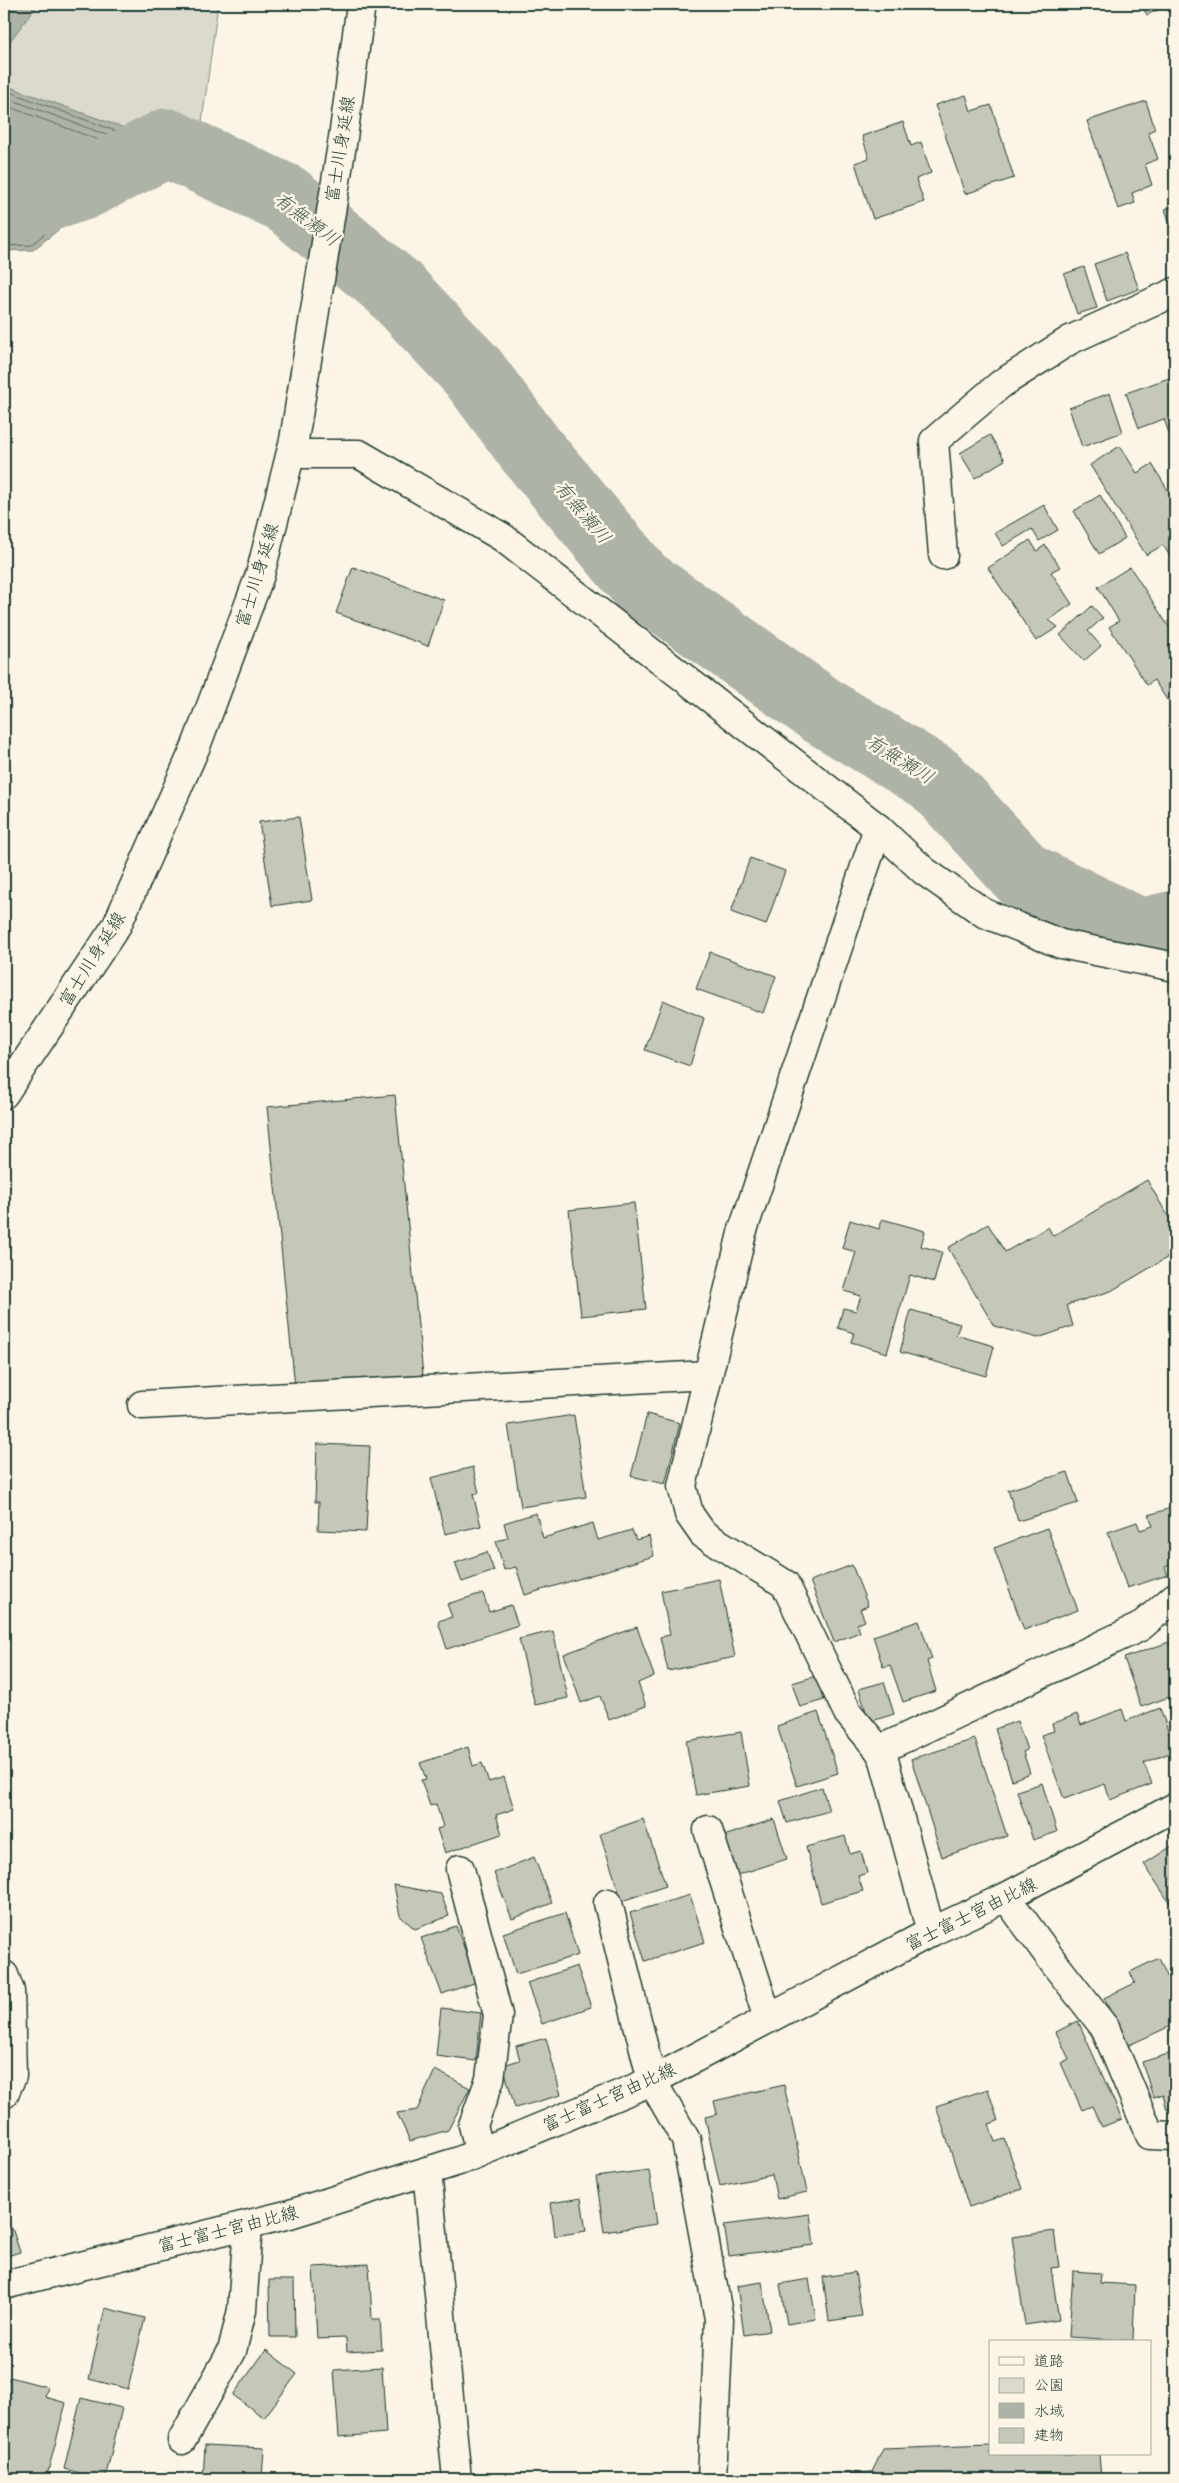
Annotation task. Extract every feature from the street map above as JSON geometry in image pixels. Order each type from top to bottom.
[{"type":"street","name":"富士川身延線","points":[[4,1094],[112,932],[125,907],[196,746],[260,575],[293,447],[343,138],[361,4]]},
{"type":"street","points":[[944,555],[934,441],[1001,384],[1070,340],[1175,292]]},
{"type":"street","points":[[293,447],[359,454],[502,537],[878,828],[924,871],[984,913],[1061,944],[1175,967]]},
{"type":"street","points":[[878,828],[742,1233],[682,1486],[689,1514],[703,1534],[785,1584],[848,1713],[879,1750],[884,1760],[931,1932]]},
{"type":"street","points":[[142,1405],[708,1375]]},
{"type":"street","points":[[879,1750],[1140,1627],[1175,1597]]},
{"type":"street","name":"富士富士宮由比線","points":[[4,2285],[290,2214],[426,2172],[480,2152],[652,2081],[931,1932],[1006,1898],[1175,1807]]},
{"type":"street","points":[[708,1830],[768,2019]]},
{"type":"street","points":[[460,1870],[498,2015],[490,2079],[473,2125],[480,2152]]},
{"type":"street","points":[[1006,1898],[1105,2028],[1150,2135],[1175,2136]]},
{"type":"street","points":[[608,1903],[652,2081],[686,2140],[719,2319],[712,2479]]},
{"type":"street","points":[[4,1975],[10,1991],[12,2076],[4,2094]]},
{"type":"street","points":[[426,2172],[457,2479]]},
{"type":"street","points":[[182,2440],[232,2351],[242,2310],[248,2225]]},
{"type":"green space","points":[[4,4],[218,4],[197,158],[4,85]]},
{"type":"water","points":[[4,4],[38,4],[4,49]]},
{"type":"water","points":[[4,85],[167,143],[33,250],[4,251]]},
{"type":"building","points":[[1141,4],[1169,4],[1147,15]]},
{"type":"building","points":[[966,95],[971,111],[991,105],[1014,178],[965,194],[935,105]]},
{"type":"building","points":[[1146,101],[1155,129],[1148,132],[1158,159],[1145,164],[1152,185],[1132,193],[1135,203],[1118,209],[1087,121]]},
{"type":"building","points":[[903,122],[911,146],[921,142],[931,173],[916,179],[924,202],[873,219],[855,163],[869,158],[862,136]]},
{"type":"building","points":[[1175,205],[1175,235],[1174,235],[1165,209]]},
{"type":"building","points":[[1125,253],[1139,289],[1107,301],[1094,264]]},
{"type":"building","points":[[1084,267],[1097,308],[1077,314],[1064,274]]},
{"type":"building","points":[[1175,376],[1175,434],[1170,436],[1164,419],[1139,428],[1126,393]]},
{"type":"building","points":[[1110,393],[1123,432],[1082,447],[1069,408]]},
{"type":"building","points":[[990,435],[1005,460],[975,478],[960,453]]},
{"type":"building","points":[[1120,446],[1137,473],[1152,464],[1175,502],[1175,553],[1170,556],[1163,545],[1146,555],[1090,465]]},
{"type":"building","points":[[1100,495],[1125,538],[1099,554],[1074,511]]},
{"type":"building","points":[[1044,505],[1058,530],[1039,541],[1032,529],[1003,546],[995,533]]},
{"type":"building","points":[[1030,540],[1037,551],[1045,545],[1060,567],[1051,572],[1072,604],[1049,620],[1058,627],[1036,641],[988,568]]},
{"type":"building","points":[[353,567],[444,600],[428,646],[336,613]]},
{"type":"building","points":[[1130,567],[1175,636],[1175,695],[1167,700],[1154,680],[1147,685],[1109,627],[1119,621],[1098,587]]},
{"type":"building","points":[[1092,606],[1103,618],[1088,631],[1101,646],[1084,661],[1060,635]]},
{"type":"building","points":[[299,817],[312,900],[272,906],[259,822]]},
{"type":"building","points":[[750,858],[785,871],[766,925],[731,912]]},
{"type":"building","points":[[710,952],[776,976],[763,1013],[696,989]]},
{"type":"building","points":[[663,1000],[704,1018],[690,1066],[645,1050]]},
{"type":"building","points":[[395,1095],[423,1375],[295,1387],[267,1107]]},
{"type":"building","points":[[1147,1180],[1175,1228],[1175,1253],[1111,1291],[1067,1305],[1073,1326],[1038,1338],[994,1326],[948,1248],[988,1224],[1005,1252],[1048,1227],[1053,1236]]},
{"type":"building","points":[[634,1203],[646,1309],[581,1316],[569,1210]]},
{"type":"building","points":[[882,1219],[925,1231],[921,1246],[942,1252],[934,1282],[910,1275],[887,1353],[851,1342],[854,1333],[838,1328],[843,1308],[856,1311],[861,1296],[844,1291],[856,1252],[842,1248],[850,1220],[879,1229]]},
{"type":"building","points":[[911,1310],[960,1324],[956,1335],[994,1346],[986,1376],[900,1352]]},
{"type":"building","points":[[647,1414],[680,1423],[665,1484],[631,1476]]},
{"type":"building","points":[[574,1415],[586,1497],[521,1507],[508,1425]]},
{"type":"building","points":[[317,1444],[370,1446],[366,1532],[318,1530],[319,1502],[315,1502]]},
{"type":"building","points":[[473,1467],[479,1493],[473,1494],[481,1526],[445,1534],[431,1478]]},
{"type":"building","points":[[1068,1472],[1078,1503],[1018,1521],[1008,1490]]},
{"type":"building","points":[[1171,1508],[1175,1519],[1175,1563],[1165,1567],[1168,1575],[1127,1588],[1108,1532],[1137,1522],[1140,1530],[1153,1526],[1149,1515]]},
{"type":"building","points":[[536,1513],[543,1538],[593,1523],[598,1540],[632,1530],[636,1540],[649,1536],[654,1556],[525,1595],[516,1567],[504,1570],[496,1541],[508,1538],[504,1523]]},
{"type":"building","points":[[1047,1528],[1078,1610],[1024,1630],[994,1548]]},
{"type":"building","points":[[487,1552],[494,1571],[462,1582],[455,1563]]},
{"type":"building","points":[[852,1565],[868,1606],[860,1609],[865,1621],[857,1624],[860,1632],[834,1642],[810,1581]]},
{"type":"building","points":[[719,1579],[735,1657],[668,1671],[660,1637],[670,1635],[661,1591]]},
{"type":"building","points":[[483,1593],[489,1612],[511,1605],[518,1625],[447,1649],[438,1621],[452,1617],[447,1604]]},
{"type":"building","points":[[919,1621],[932,1659],[927,1661],[936,1691],[903,1702],[890,1665],[883,1667],[873,1636]]},
{"type":"building","points":[[637,1627],[654,1676],[638,1683],[646,1706],[609,1720],[600,1696],[581,1703],[564,1654]]},
{"type":"building","points":[[553,1631],[568,1698],[535,1705],[519,1639]]},
{"type":"building","points":[[1169,1642],[1175,1658],[1175,1695],[1141,1707],[1124,1658]]},
{"type":"building","points":[[816,1676],[824,1700],[800,1707],[792,1683]]},
{"type":"building","points":[[884,1682],[894,1714],[869,1722],[859,1689]]},
{"type":"building","points":[[1160,1708],[1175,1751],[1144,1763],[1152,1784],[1110,1800],[1105,1784],[1064,1799],[1041,1735],[1054,1731],[1052,1724],[1077,1714],[1081,1725],[1122,1709],[1126,1721]]},
{"type":"building","points":[[818,1712],[838,1773],[797,1786],[777,1726]]},
{"type":"building","points":[[1017,1721],[1027,1750],[1023,1752],[1030,1773],[1012,1780],[995,1729]]},
{"type":"building","points":[[741,1732],[750,1786],[696,1795],[686,1741]]},
{"type":"building","points":[[975,1739],[1007,1836],[942,1857],[911,1759]]},
{"type":"building","points":[[468,1747],[473,1766],[482,1763],[489,1782],[504,1777],[514,1809],[496,1815],[502,1834],[445,1853],[437,1829],[443,1827],[436,1804],[430,1806],[421,1780],[426,1779],[420,1763]]},
{"type":"building","points":[[1042,1783],[1057,1832],[1033,1840],[1017,1791]]},
{"type":"building","points":[[822,1787],[829,1811],[787,1823],[780,1801]]},
{"type":"building","points":[[643,1819],[666,1886],[622,1901],[600,1834]]},
{"type":"building","points":[[774,1819],[787,1859],[734,1876],[721,1837]]},
{"type":"building","points":[[845,1836],[850,1854],[861,1851],[867,1873],[858,1876],[863,1891],[821,1903],[806,1847]]},
{"type":"building","points":[[1175,1844],[1175,1903],[1171,1905],[1144,1864]]},
{"type":"building","points":[[534,1857],[552,1903],[512,1919],[494,1873]]},
{"type":"building","points":[[394,1885],[441,1894],[449,1916],[415,1929],[400,1916]]},
{"type":"building","points":[[690,1895],[705,1942],[645,1961],[630,1913]]},
{"type":"building","points":[[565,1913],[578,1955],[516,1974],[503,1933]]},
{"type":"building","points":[[456,1926],[477,1982],[442,1994],[421,1938]]},
{"type":"building","points":[[1159,1958],[1175,1994],[1175,2024],[1127,2046],[1104,1998],[1135,1983],[1130,1972]]},
{"type":"building","points":[[577,1966],[591,2007],[542,2024],[527,1983]]},
{"type":"building","points":[[441,2008],[481,2013],[476,2061],[436,2056]]},
{"type":"building","points":[[1078,2021],[1122,2119],[1102,2127],[1092,2106],[1082,2110],[1061,2063],[1069,2059],[1056,2032]]},
{"type":"building","points":[[546,2038],[561,2095],[515,2108],[503,2065],[520,2060],[516,2046]]},
{"type":"building","points":[[1175,2052],[1175,2107],[1167,2110],[1163,2094],[1153,2097],[1142,2062]]},
{"type":"building","points":[[435,2070],[470,2088],[448,2130],[410,2141],[397,2113],[417,2110]]},
{"type":"building","points":[[784,2085],[807,2192],[777,2199],[772,2175],[720,2186],[705,2117],[717,2114],[714,2101]]},
{"type":"building","points":[[988,2089],[998,2121],[989,2124],[995,2142],[1005,2139],[1022,2189],[969,2207],[936,2106]]},
{"type":"building","points":[[649,2170],[657,2224],[604,2232],[596,2177]]},
{"type":"building","points":[[581,2198],[586,2231],[555,2236],[551,2203]]},
{"type":"building","points":[[810,2214],[814,2245],[729,2256],[724,2225]]},
{"type":"building","points":[[12,2228],[20,2252],[4,2257],[4,2230]]},
{"type":"building","points":[[1054,2231],[1059,2267],[1051,2268],[1059,2320],[1025,2325],[1012,2237]]},
{"type":"building","points":[[369,2264],[372,2319],[380,2319],[382,2350],[347,2352],[346,2338],[317,2339],[313,2267]]},
{"type":"building","points":[[1073,2271],[1101,2273],[1100,2283],[1135,2285],[1133,2340],[1069,2337]]},
{"type":"building","points":[[855,2272],[862,2316],[829,2321],[823,2277]]},
{"type":"building","points":[[809,2279],[816,2319],[787,2324],[780,2284]]},
{"type":"building","points":[[269,2280],[294,2280],[295,2337],[270,2337]]},
{"type":"building","points":[[762,2282],[770,2331],[744,2335],[737,2286]]},
{"type":"building","points":[[105,2308],[145,2318],[128,2389],[89,2379]]},
{"type":"building","points":[[266,2350],[297,2374],[264,2418],[233,2395]]},
{"type":"building","points":[[382,2367],[386,2433],[339,2437],[334,2370]]},
{"type":"building","points":[[10,2377],[48,2387],[45,2397],[66,2403],[46,2479],[4,2479],[4,2385]]},
{"type":"building","points":[[81,2398],[122,2408],[105,2479],[64,2469]]},
{"type":"building","points":[[205,2445],[264,2448],[262,2479],[203,2479]]},
{"type":"building","points":[[989,2445],[989,2456],[1099,2456],[1101,2479],[804,2479],[804,2476],[872,2472],[883,2449]]},
{"type":"waterway","name":"有無瀬川","points":[[4,208],[9,209],[82,186],[167,143],[285,198],[393,287],[473,372],[531,450],[641,582],[824,712],[935,779],[1024,876],[1140,933],[1175,925]]}]
